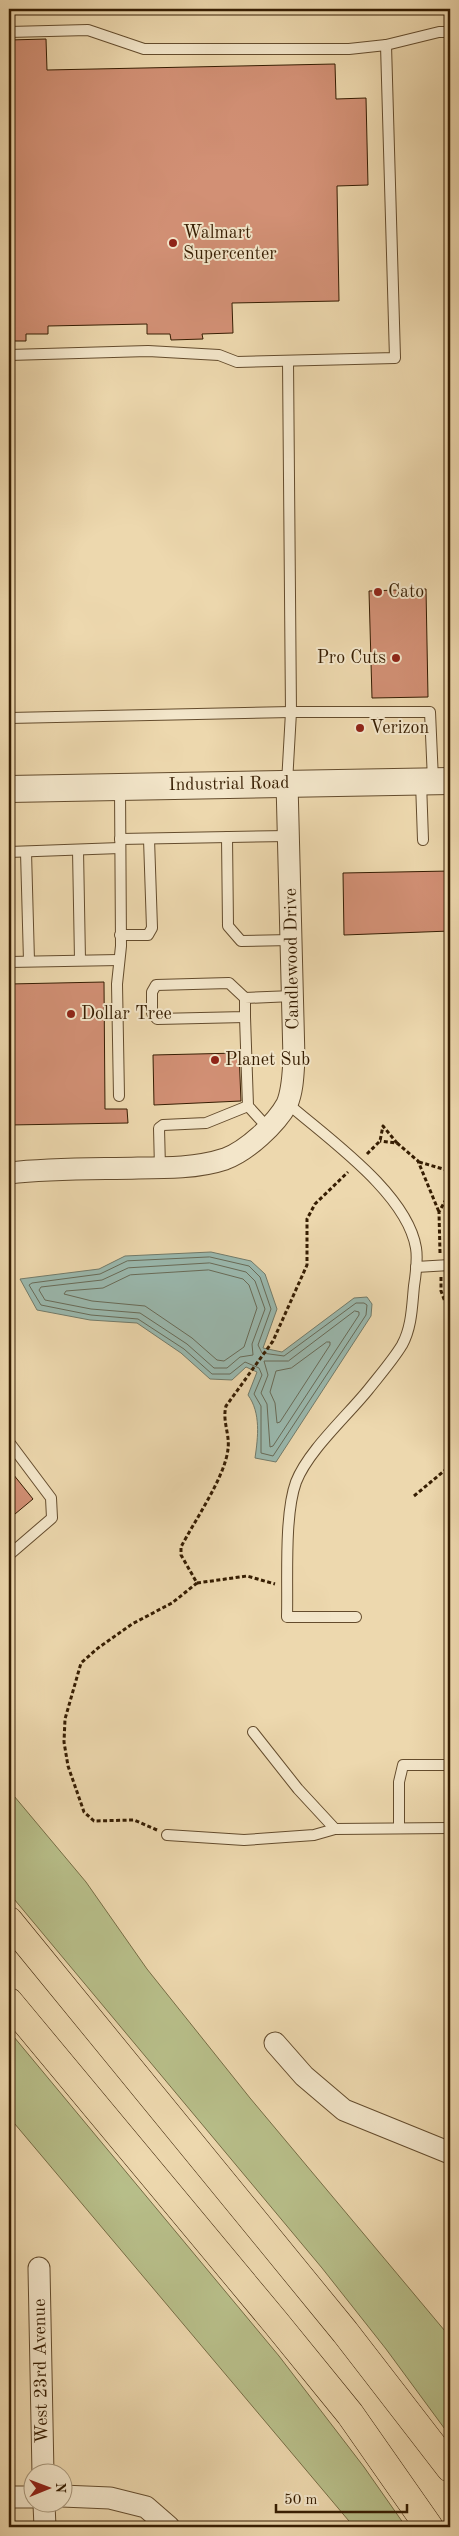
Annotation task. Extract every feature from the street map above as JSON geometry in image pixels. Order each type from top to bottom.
[{"type":"highway","points":[[9,1921],[346,2332],[450,2468]]},
{"type":"highway","points":[[9,2002],[350,2414],[429,2527]]},
{"type":"street","name":"Industrial Road","points":[[9,789],[435,781]]},
{"type":"street","name":"Candlewood Drive","points":[[9,1173],[32,1170],[160,1168],[226,1158],[256,1140],[287,1103],[293,1081],[294,1059],[287,783]]},
{"type":"street","points":[[275,2043],[304,2076],[344,2110],[450,2153]]},
{"type":"street","name":"West 23rd Avenue","points":[[39,2268],[43,2464]]},
{"type":"street","points":[[9,2497],[22,2496]]},
{"type":"street","points":[[72,2496],[110,2498],[146,2507],[169,2527]]},
{"type":"street","points":[[44,2514],[45,2527]]},
{"type":"lane","points":[[9,32],[88,30],[144,49],[349,49],[386,45],[439,32],[450,32]]},
{"type":"lane","points":[[9,355],[148,351],[219,355],[237,362],[395,358],[386,45]]},
{"type":"lane","points":[[287,783],[291,712],[288,361]]},
{"type":"lane","points":[[9,718],[291,712],[430,712],[435,781],[423,840]]},
{"type":"lane","points":[[119,1096],[117,984],[120,960],[120,787]]},
{"type":"lane","points":[[9,852],[78,850],[150,839],[288,836]]},
{"type":"lane","points":[[226,837],[228,926],[242,941],[291,940]]},
{"type":"lane","points":[[120,935],[148,936],[152,928],[150,839]]},
{"type":"lane","points":[[78,850],[80,960]]},
{"type":"lane","points":[[26,852],[29,961]]},
{"type":"lane","points":[[9,962],[120,960]]},
{"type":"lane","points":[[245,1017],[157,1019],[152,1013],[152,992],[156,985],[229,983],[245,998],[293,996]]},
{"type":"lane","points":[[245,998],[248,1106],[268,1128]]},
{"type":"lane","points":[[287,1103],[357,1163],[388,1195],[404,1218],[416,1247],[411,1318],[403,1344],[368,1391],[328,1436],[296,1480],[290,1502],[287,1618],[356,1617]]},
{"type":"lane","points":[[160,1168],[160,1128],[163,1125],[206,1123],[248,1106]]},
{"type":"lane","points":[[416,1267],[450,1265]]},
{"type":"lane","points":[[9,1442],[52,1498],[52,1518],[9,1555]]},
{"type":"lane","points":[[253,1732],[298,1789],[336,1829]]},
{"type":"lane","points":[[399,1828],[400,1782],[403,1765],[450,1765]]},
{"type":"lane","points":[[167,1834],[244,1840],[314,1834],[336,1829],[450,1828]]},
{"type":"path","points":[[197,1583],[181,1555],[181,1547],[222,1471],[229,1447],[223,1417],[226,1406],[273,1341],[307,1266],[307,1219],[315,1204],[380,1141],[383,1126],[397,1143],[418,1161],[450,1171]]},
{"type":"path","points":[[380,1141],[397,1143]]},
{"type":"path","points":[[418,1161],[439,1212]]},
{"type":"path","points":[[414,1496],[450,1466]]},
{"type":"path","points":[[167,1834],[134,1820],[94,1821],[84,1812],[68,1766],[64,1742],[65,1719],[81,1663],[98,1648],[132,1624],[172,1603],[197,1583],[247,1576],[288,1589]]},
{"type":"green space","points":[[9,1790],[86,1882],[147,1969],[250,2098],[450,2337],[450,2436],[386,2349],[322,2268],[9,1893]]},
{"type":"green space","points":[[9,2031],[279,2356],[364,2467],[406,2527],[354,2527],[9,2117]]},
{"type":"water","points":[[211,1252],[251,1261],[265,1274],[277,1309],[263,1348],[282,1352],[354,1298],[367,1297],[372,1304],[371,1316],[276,1462],[255,1458],[258,1425],[255,1409],[248,1395],[257,1372],[246,1367],[232,1380],[210,1379],[181,1353],[137,1323],[90,1320],[37,1310],[20,1279],[99,1269],[125,1256]]},
{"type":"building","name":"Walmart Supercenter","points":[[46,39],[47,70],[335,64],[336,99],[366,98],[368,185],[337,186],[339,301],[232,303],[233,333],[202,334],[203,339],[171,340],[170,334],[147,334],[147,324],[48,326],[48,334],[26,334],[26,341],[9,341],[9,40]]},
{"type":"building","points":[[426,589],[428,697],[372,698],[369,591]]},
{"type":"building","points":[[450,871],[450,931],[344,935],[343,873]]},
{"type":"building","points":[[104,982],[105,1109],[127,1109],[128,1123],[9,1125],[9,984]]},
{"type":"building","points":[[239,1053],[241,1101],[154,1105],[153,1055]]},
{"type":"building","points":[[9,1469],[33,1499],[9,1519]]},
{"type":"place","name":"Walmart Supercenter","points":[[173,243]]},
{"type":"place","name":"Cato","points":[[378,592]]},
{"type":"place","name":"Pro Cuts","points":[[396,658]]},
{"type":"place","name":"Verizon","points":[[360,728]]},
{"type":"place","name":"Dollar Tree","points":[[71,1014]]},
{"type":"place","name":"Planet Sub","points":[[215,1060]]}]
